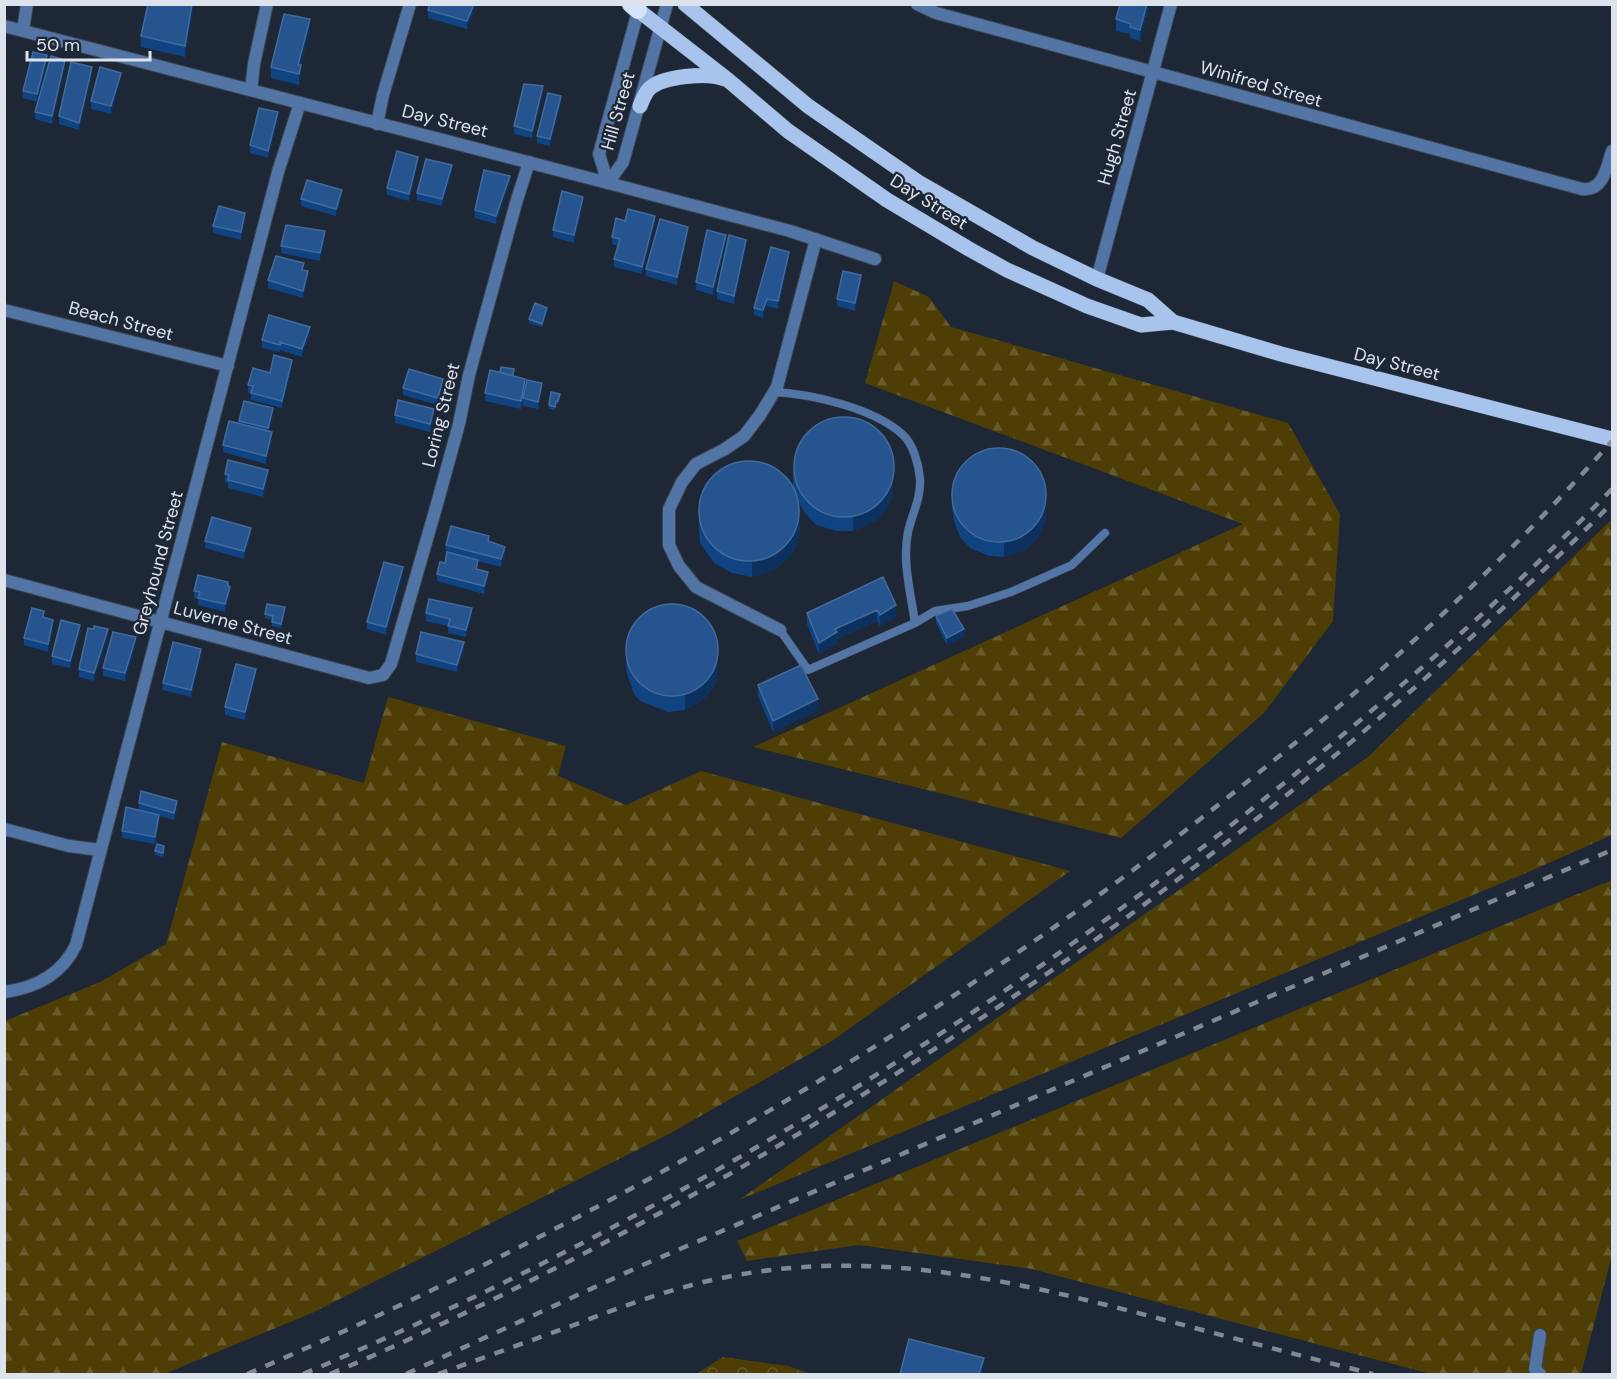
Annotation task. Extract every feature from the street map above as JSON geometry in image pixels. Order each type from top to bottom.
[{"type":"main road","name":"Day Street","points":[[685,4],[808,106],[918,182],[994,227],[1097,279],[1148,300],[1173,322]]},
{"type":"main road","name":"Day Street","points":[[636,6],[788,131],[887,200],[1007,270],[1087,306],[1141,325],[1173,322],[1281,354],[1612,439]]},
{"type":"main road","points":[[639,106],[648,89],[667,80],[690,76],[717,76],[728,80]]},
{"type":"street","points":[[23,30],[27,4]]},
{"type":"street","points":[[251,90],[254,64],[267,4]]},
{"type":"street","points":[[377,124],[410,4]]},
{"type":"street","name":"Hill Street","points":[[608,183],[623,162],[667,4]]},
{"type":"street","name":"Winifred Street","points":[[917,4],[936,13],[1582,189],[1590,190],[1596,187],[1605,172],[1612,151]]},
{"type":"street","name":"Hugh Street","points":[[1097,279],[1171,4]]},
{"type":"street","name":"Hill Street","points":[[608,183],[599,154],[636,6]]},
{"type":"street","name":"Day Street","points":[[4,26],[608,183],[816,239],[875,259]]},
{"type":"street","name":"Greyhound Street","points":[[4,992],[40,982],[57,972],[69,959],[76,945],[278,172],[300,104]]},
{"type":"street","name":"Loring Street","points":[[383,675],[391,664],[437,504],[459,424],[469,375],[529,162]]},
{"type":"street","points":[[780,630],[696,587],[679,566],[669,545],[669,509],[682,482],[696,464],[726,449],[744,436],[774,392],[816,239]]},
{"type":"street","name":"Beach Street","points":[[4,310],[228,366]]},
{"type":"street","name":"Luverne Street","points":[[4,580],[369,678],[383,675]]},
{"type":"street","points":[[4,829],[69,846],[100,850]]},
{"type":"street","points":[[1540,1335],[1535,1369],[1540,1374]]},
{"type":"lane","points":[[774,392],[786,392],[833,403],[879,417],[904,435],[917,461],[920,480],[919,501],[908,533],[906,566],[915,623]]},
{"type":"lane","points":[[780,630],[808,670],[915,623],[935,611],[968,606],[1011,592],[1072,565],[1105,533]]},
{"type":"green space","points":[[894,281],[929,297],[951,327],[1288,423],[1340,514],[1333,621],[1264,713],[1121,838],[753,747],[1243,524],[865,383]]},
{"type":"green space","points":[[1612,519],[1612,835],[1533,870],[739,1200],[1368,757]]},
{"type":"green space","points":[[388,697],[566,746],[558,776],[626,805],[701,771],[1070,871],[832,1041],[671,1133],[312,1313],[164,1374],[5,1374],[5,1021],[100,982],[166,944],[222,742],[364,783]]},
{"type":"green space","points":[[1612,880],[1612,1255],[1581,1374],[1431,1374],[1032,1269],[859,1245],[747,1261],[737,1241]]},
{"type":"green space","points":[[723,1357],[788,1366],[811,1374],[696,1374]]},
{"type":"building","points":[[148,4],[192,4],[185,46],[141,36]]},
{"type":"building","points":[[430,4],[474,4],[467,21],[428,10]]},
{"type":"building","points":[[1120,4],[1147,4],[1140,30],[1116,19]]},
{"type":"building","points":[[284,14],[310,19],[298,65],[301,65],[299,74],[271,67]]},
{"type":"building","points":[[33,52],[47,55],[37,94],[23,91]]},
{"type":"building","points":[[51,56],[65,60],[52,116],[35,112]]},
{"type":"building","points":[[71,62],[92,67],[79,123],[59,116]]},
{"type":"building","points":[[100,67],[121,73],[111,106],[91,101]]},
{"type":"building","points":[[524,84],[543,86],[532,131],[514,126]]},
{"type":"building","points":[[548,93],[561,96],[550,139],[537,136]]},
{"type":"building","points":[[259,108],[278,112],[268,151],[250,145]]},
{"type":"building","points":[[397,151],[418,157],[409,194],[387,188]]},
{"type":"building","points":[[426,159],[452,165],[442,199],[417,193]]},
{"type":"building","points":[[484,170],[510,176],[496,216],[475,210]]},
{"type":"building","points":[[307,180],[342,190],[336,209],[301,199]]},
{"type":"building","points":[[562,191],[583,197],[574,235],[553,230]]},
{"type":"building","points":[[219,206],[245,213],[241,232],[213,226]]},
{"type":"building","points":[[628,209],[655,216],[642,267],[614,259],[620,239],[612,237],[616,218],[625,221]]},
{"type":"building","points":[[660,219],[688,227],[677,277],[646,269]]},
{"type":"building","points":[[286,225],[325,231],[320,253],[281,246]]},
{"type":"building","points":[[707,230],[726,235],[713,287],[696,282]]},
{"type":"building","points":[[729,235],[746,240],[734,296],[717,291]]},
{"type":"building","points":[[771,247],[789,252],[778,301],[767,299],[763,310],[754,308]]},
{"type":"building","points":[[276,256],[304,263],[302,270],[308,271],[303,291],[268,280]]},
{"type":"building","points":[[843,271],[861,275],[855,303],[837,299]]},
{"type":"building","points":[[535,303],[547,308],[542,324],[529,319]]},
{"type":"building","points":[[269,315],[310,327],[302,349],[280,342],[280,345],[262,340]]},
{"type":"building","points":[[274,355],[292,360],[282,401],[251,393],[253,386],[248,385],[253,368],[270,373]]},
{"type":"building","points":[[501,367],[514,369],[513,376],[500,372]]},
{"type":"building","points":[[409,369],[443,379],[438,398],[403,388]]},
{"type":"building","points":[[490,370],[525,379],[521,401],[485,393]]},
{"type":"building","points":[[527,380],[542,383],[538,402],[523,398]]},
{"type":"building","points":[[551,392],[560,394],[555,407],[549,405]]},
{"type":"building","points":[[398,400],[434,409],[430,424],[395,415]]},
{"type":"building","points":[[244,401],[273,408],[268,428],[239,421]]},
{"type":"building","points":[[844,417],[863,421],[879,432],[890,448],[894,467],[890,486],[879,502],[863,513],[844,517],[825,513],[809,502],[798,486],[794,467],[798,448],[809,432],[825,421]]},
{"type":"building","points":[[229,421],[272,432],[266,456],[223,445]]},
{"type":"building","points":[[999,448],[1017,451],[1032,462],[1043,477],[1046,495],[1043,513],[1032,528],[1017,539],[999,542],[981,539],[966,528],[955,513],[952,495],[955,477],[966,462],[981,451]]},
{"type":"building","points":[[228,460],[268,470],[263,489],[228,480],[229,475],[225,474]]},
{"type":"building","points":[[749,461],[777,469],[791,483],[799,511],[791,539],[777,553],[749,561],[721,553],[707,539],[699,511],[707,483],[721,469]]},
{"type":"building","points":[[212,517],[251,528],[244,551],[205,541]]},
{"type":"building","points":[[451,526],[489,536],[488,541],[505,547],[501,559],[446,545]]},
{"type":"building","points":[[447,552],[478,560],[476,569],[488,572],[484,586],[437,574],[440,562],[445,563]]},
{"type":"building","points":[[384,562],[403,567],[386,627],[367,622]]},
{"type":"building","points":[[198,575],[228,582],[230,587],[225,604],[198,598],[200,592],[194,591]]},
{"type":"building","points":[[883,577],[896,605],[880,615],[877,610],[835,629],[837,632],[819,643],[807,613]]},
{"type":"building","points":[[429,599],[472,608],[466,630],[448,626],[450,619],[426,613]]},
{"type":"building","points":[[267,604],[285,607],[281,624],[272,622],[273,616],[265,614]]},
{"type":"building","points":[[672,604],[690,607],[705,617],[715,632],[718,650],[715,668],[705,683],[690,693],[672,696],[654,693],[639,683],[629,668],[626,650],[629,632],[639,617],[654,607]]},
{"type":"building","points":[[32,608],[44,611],[43,617],[53,620],[48,644],[24,638]]},
{"type":"building","points":[[952,609],[964,629],[947,638],[936,616]]},
{"type":"building","points":[[61,620],[80,625],[70,661],[52,656]]},
{"type":"building","points":[[94,626],[108,629],[94,673],[79,669],[88,628],[94,629]]},
{"type":"building","points":[[113,632],[136,637],[125,673],[103,668]]},
{"type":"building","points":[[421,632],[464,642],[457,665],[416,654]]},
{"type":"building","points":[[173,642],[201,649],[191,690],[163,683]]},
{"type":"building","points":[[236,664],[256,669],[245,712],[225,707]]},
{"type":"building","points":[[801,665],[818,699],[773,721],[758,685]]},
{"type":"building","points":[[141,791],[177,801],[174,813],[139,803]]},
{"type":"building","points":[[126,807],[159,815],[155,837],[122,831]]},
{"type":"building","points":[[157,844],[164,846],[163,853],[155,851]]},
{"type":"building","points":[[909,1339],[984,1358],[979,1374],[900,1374]]},
{"type":"railway","points":[[247,1374],[381,1314],[513,1250],[643,1182],[770,1110],[895,1034],[1017,953],[1136,868],[1252,778],[1394,659],[1484,575],[1571,487],[1612,441]]},
{"type":"railway","points":[[303,1374],[439,1314],[573,1248],[704,1178],[832,1102],[958,1022],[1080,938],[1200,850],[1316,757],[1468,627],[1612,489]]},
{"type":"railway","points":[[330,1374],[494,1299],[684,1200],[869,1091],[989,1013],[1183,876],[1308,778],[1488,622],[1612,503]]},
{"type":"railway","points":[[406,1374],[645,1264],[1612,850]]},
{"type":"railway","points":[[438,1374],[632,1303],[691,1285],[787,1268],[841,1266],[949,1273],[1002,1282],[1108,1305],[1373,1374]]}]
